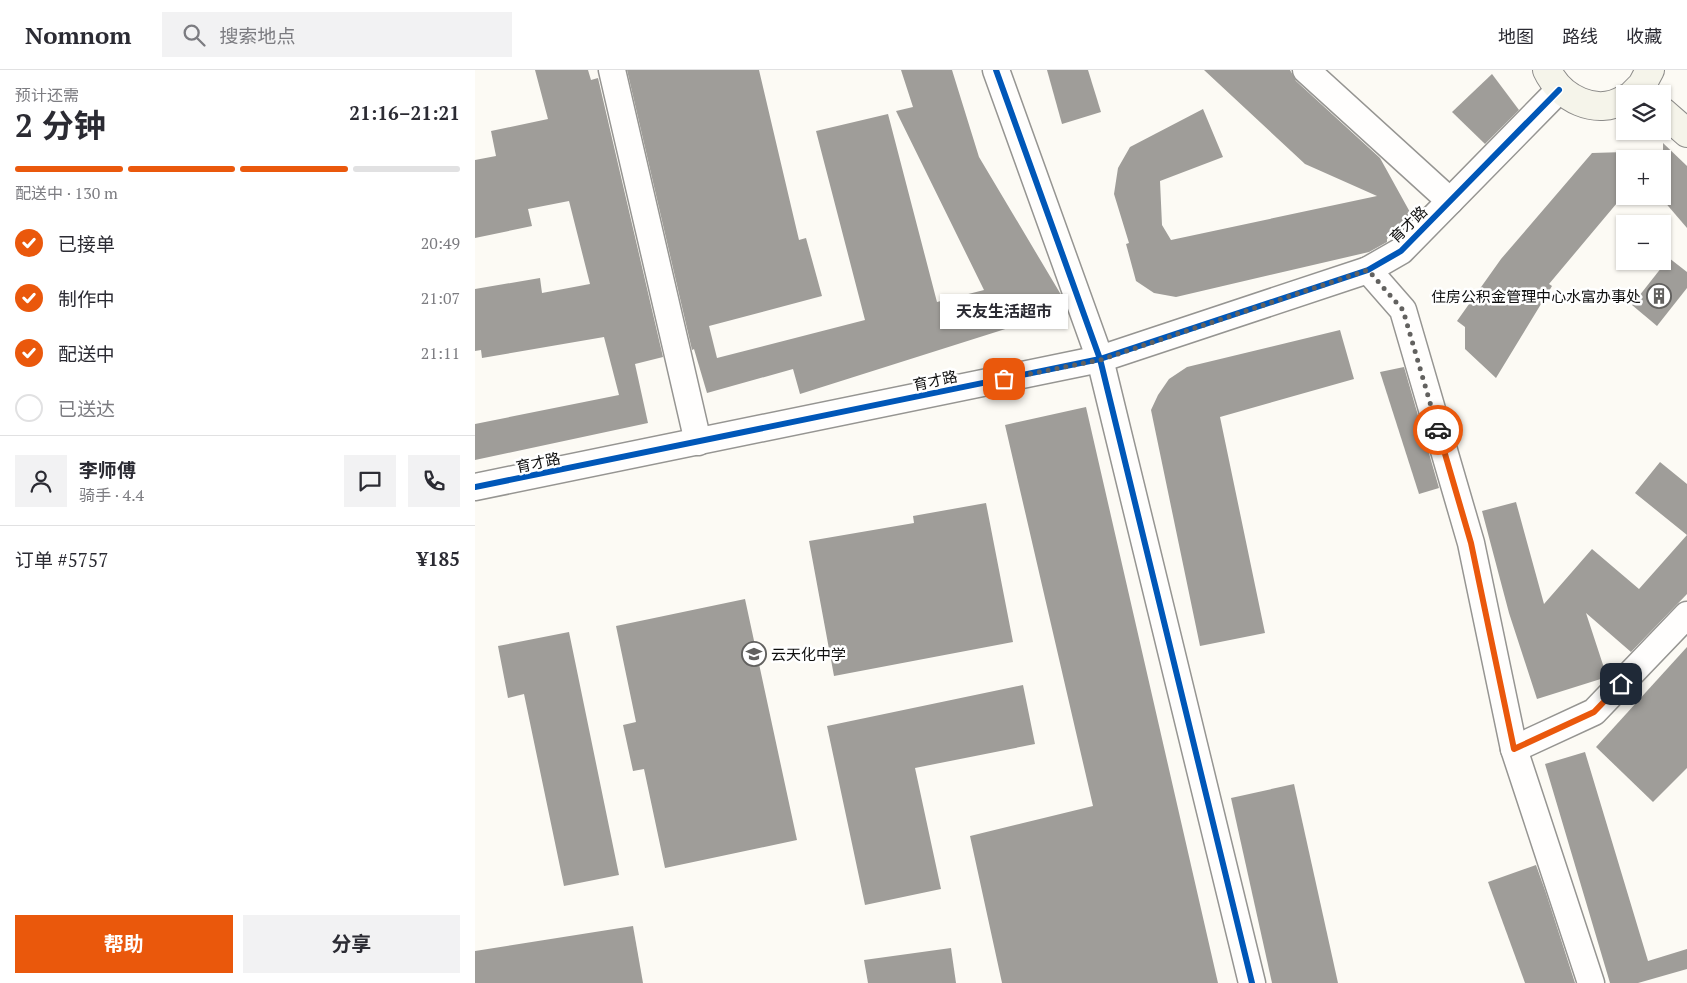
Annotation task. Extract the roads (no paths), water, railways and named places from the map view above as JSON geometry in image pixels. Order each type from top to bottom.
[{"type":"main road","points":[[1553,80],[1570,98],[1582,103],[1595,106],[1609,105],[1616,101]]},
{"type":"main road","points":[[1671,119],[1687,134]]},
{"type":"street","points":[[612,70],[697,442]]},
{"type":"street","points":[[996,70],[1100,360],[1252,983]]},
{"type":"street","points":[[1305,70],[1450,200]]},
{"type":"street","name":"育才路","points":[[475,487],[1100,360],[1368,270],[1401,250],[1450,200],[1553,80]]},
{"type":"street","points":[[1368,270],[1403,310],[1471,543],[1514,749],[1591,983]]},
{"type":"street","points":[[1514,749],[1594,712],[1687,614]]},
{"type":"place","name":"住房公积金管理中心水富办事处","points":[[1659,296]]},
{"type":"place","name":"天友生活超市","points":[[1004,379]]},
{"type":"place","name":"云天化中学","points":[[754,654]]}]
